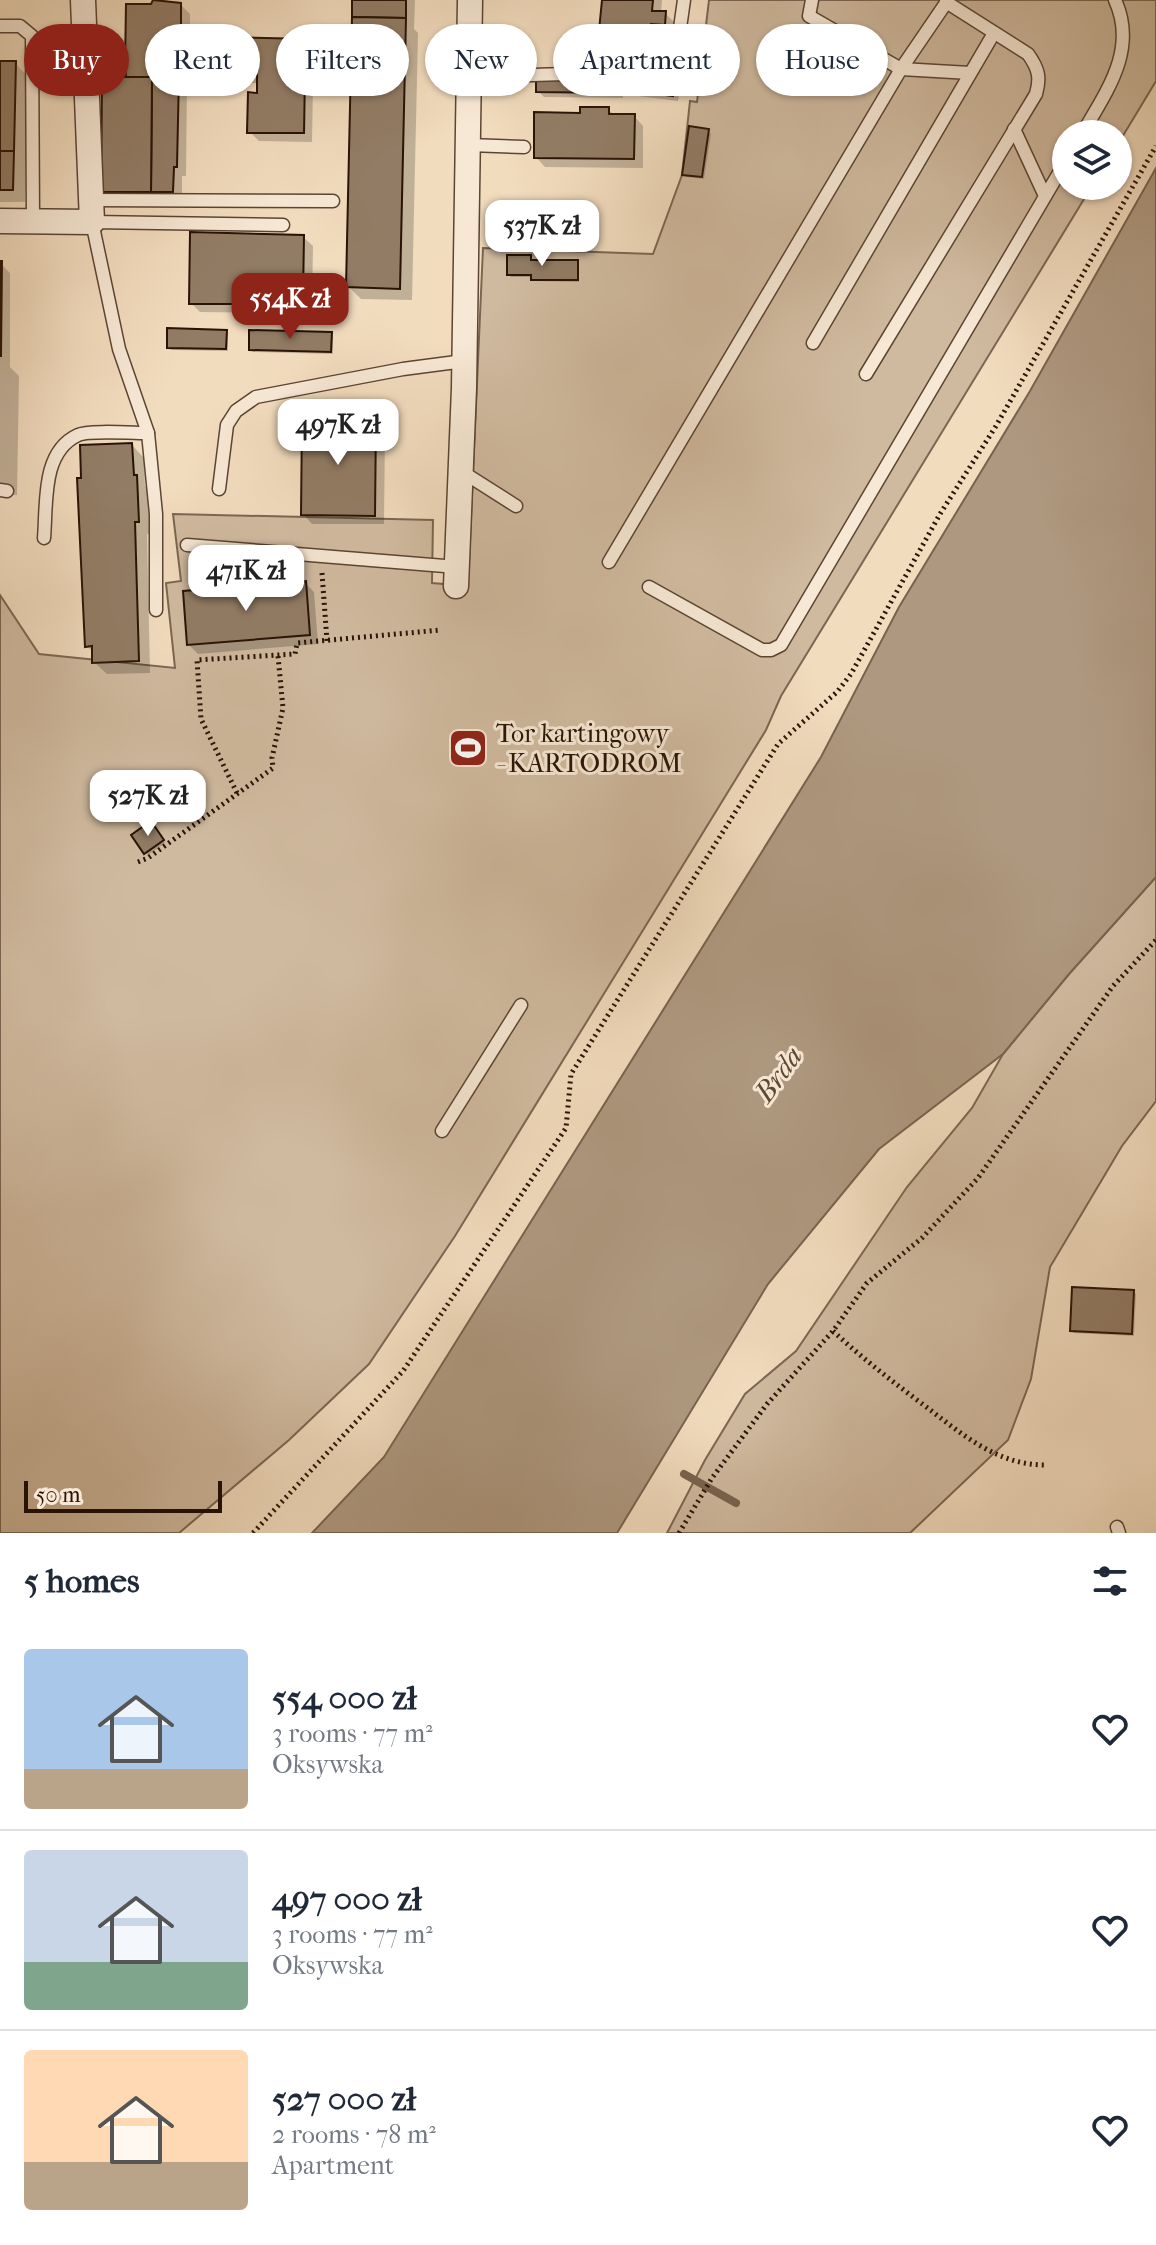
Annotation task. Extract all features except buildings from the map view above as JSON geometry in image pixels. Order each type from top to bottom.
[{"type":"street","points":[[0,221],[33,221],[92,211],[83,0]]},
{"type":"street","points":[[470,0],[470,24]]},
{"type":"street","points":[[457,576],[470,96]]},
{"type":"lane","points":[[537,75],[565,74],[609,66],[616,56],[628,51],[671,48],[680,28],[684,0]]},
{"type":"lane","points":[[812,0],[809,16],[901,69],[970,73]]},
{"type":"lane","points":[[1090,120],[1115,78],[1123,53],[1123,22],[1115,0]]},
{"type":"lane","points":[[609,562],[901,69],[947,1],[1028,54],[1040,79],[1036,94],[866,374]]},
{"type":"lane","points":[[0,26],[20,26],[32,36],[33,221]]},
{"type":"lane","points":[[813,343],[994,33]]},
{"type":"lane","points":[[1014,129],[1045,196]]},
{"type":"lane","points":[[469,145],[524,147]]},
{"type":"lane","points":[[649,587],[762,650],[781,645],[1052,184]]},
{"type":"lane","points":[[92,211],[333,201]]},
{"type":"lane","points":[[92,211],[283,225]]},
{"type":"lane","points":[[92,211],[119,349],[148,433],[156,514],[156,610]]},
{"type":"lane","points":[[219,489],[227,425],[236,411],[256,397],[403,369],[464,361]]},
{"type":"lane","points":[[44,538],[49,478],[57,452],[79,433],[148,433]]},
{"type":"lane","points":[[461,471],[516,506]]},
{"type":"lane","points":[[187,545],[321,556],[457,576]]},
{"type":"lane","points":[[442,1131],[521,1005]]},
{"type":"path","points":[[253,1533],[403,1371],[566,1128],[571,1074],[778,744],[837,692],[851,674],[940,514],[996,426],[1156,146]]},
{"type":"path","points":[[321,556],[327,641]]},
{"type":"path","points":[[237,793],[201,719],[197,660],[295,654],[297,643],[441,630]]},
{"type":"path","points":[[138,862],[148,858],[273,768],[272,758],[283,708],[278,656]]},
{"type":"path","points":[[679,1533],[707,1487],[767,1404],[833,1331],[867,1283],[922,1238],[978,1178],[1113,986],[1156,940]]},
{"type":"path","points":[[833,1331],[863,1360],[970,1441],[1023,1465],[1045,1465]]},
{"type":"shaded area","name":"Tor kartingowy - KARTODROM","points":[[709,0],[1156,0],[1156,81],[1132,121],[1052,120],[1052,200],[1083,200],[781,696],[766,730],[455,1236],[369,1364],[289,1440],[179,1533],[0,1533],[0,595],[39,654],[175,668],[166,583],[181,581],[173,514],[433,520],[432,583],[468,586],[483,248],[653,254],[682,175],[690,101],[697,102],[698,96],[740,96],[740,24],[706,24]]},
{"type":"shaded area","points":[[1156,877],[1156,1101],[1122,1146],[1050,1267],[1031,1379],[1008,1440],[910,1533],[667,1533],[705,1460],[745,1394],[796,1351],[907,1187],[972,1108],[1003,1054]]},
{"type":"water","name":"Brda","points":[[1156,168],[1156,877],[1003,1054],[879,1149],[768,1284],[617,1533],[312,1533],[384,1457],[821,757],[899,607],[1030,391]]},
{"type":"waterway","points":[[684,1474],[736,1503]]},
{"type":"place","name":"Tor kartingowy - KARTODROM","points":[[468,748]]}]
